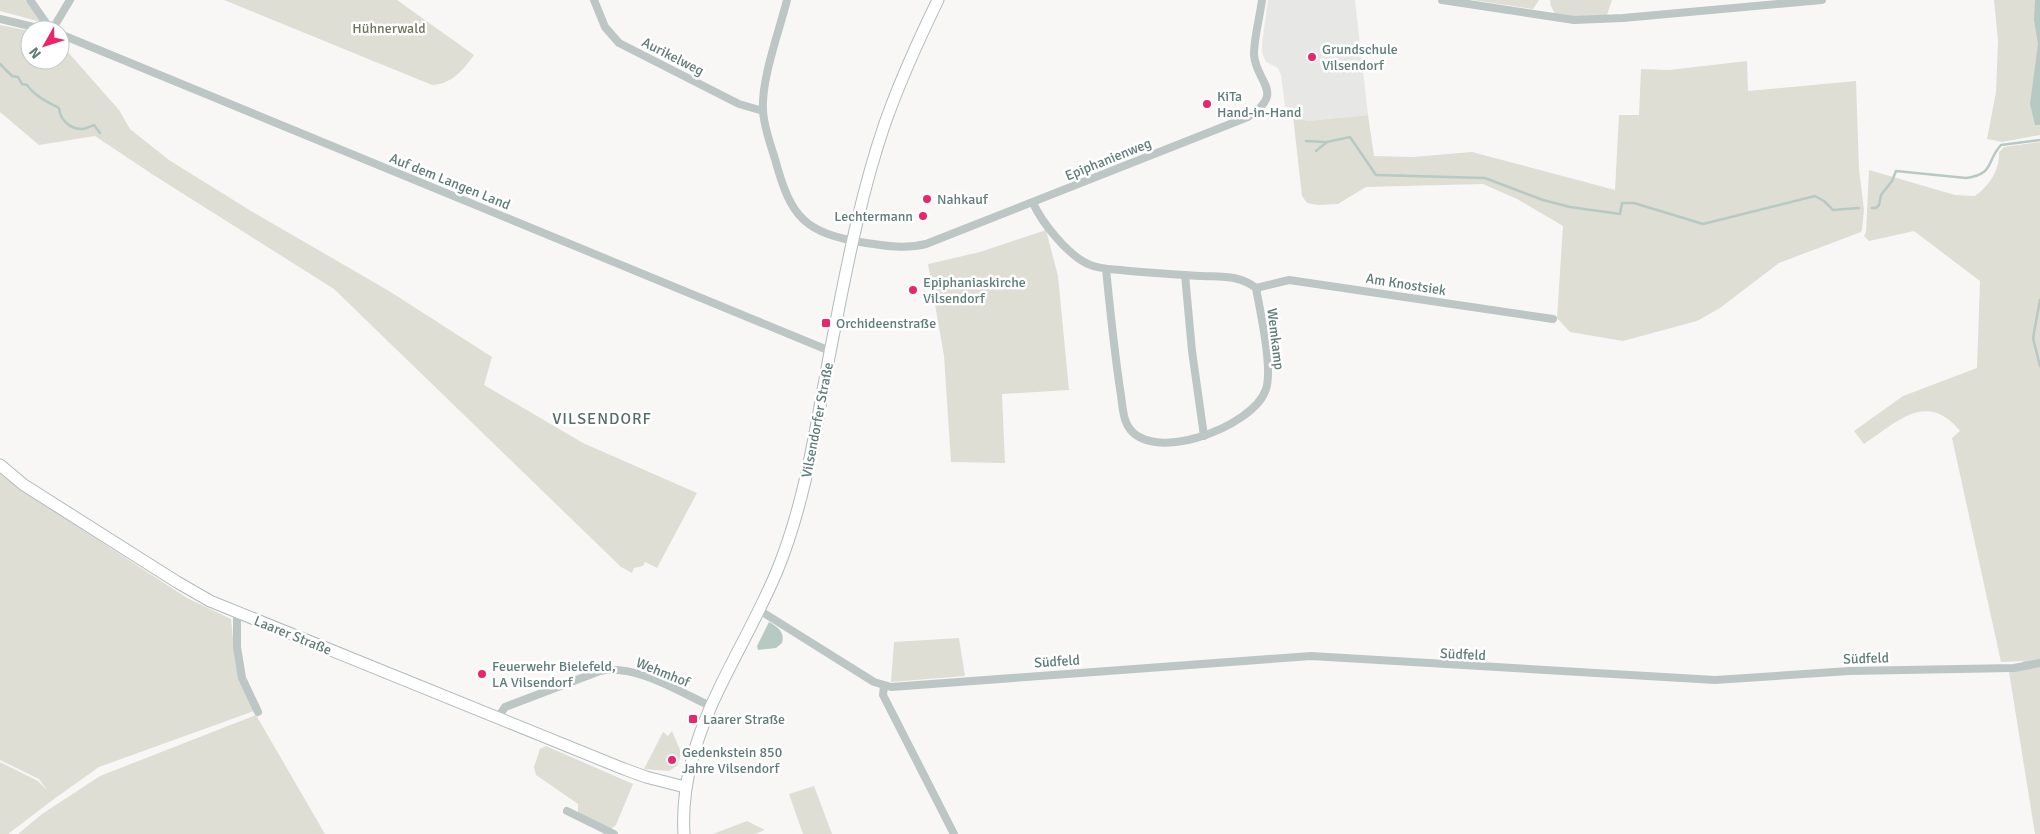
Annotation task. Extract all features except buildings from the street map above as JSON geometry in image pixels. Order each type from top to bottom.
[{"type":"main road","name":"Vilsendorfer Straße","points":[[684,834],[683,810],[685,787],[697,740],[710,706],[759,610],[782,558],[801,501],[810,464],[830,351],[853,241],[884,127],[902,79],[938,0]]},
{"type":"main road","name":"Laarer Straße","points":[[0,465],[24,485],[210,601],[636,774],[685,787]]},
{"type":"street","points":[[30,0],[44,20]]},
{"type":"street","points":[[57,20],[70,0]]},
{"type":"street","name":"Aurikelweg","points":[[594,0],[605,27],[619,43],[739,104],[763,111]]},
{"type":"street","points":[[787,0],[766,82],[763,111],[779,175],[793,208],[802,219],[818,230],[853,241]]},
{"type":"street","name":"Epiphanienweg","points":[[853,241],[897,248],[916,247],[1033,203],[1248,117],[1259,110],[1265,102],[1267,91],[1254,54],[1262,0]]},
{"type":"street","points":[[1442,0],[1574,20],[1632,18],[1822,0]]},
{"type":"street","points":[[0,19],[20,24]]},
{"type":"street","name":"Auf dem Langen Land","points":[[70,38],[830,351]]},
{"type":"street","points":[[1033,203],[1051,229],[1078,258],[1090,265],[1185,275],[1237,277],[1246,280],[1256,288]]},
{"type":"street","name":"Wemkamp","points":[[1106,268],[1116,359],[1126,422],[1132,432],[1142,439],[1155,441],[1174,442],[1204,436],[1233,424],[1259,401],[1266,390],[1268,378],[1265,343],[1256,288]]},
{"type":"street","points":[[1185,275],[1192,351],[1204,436]]},
{"type":"street","name":"Am Knostsiek","points":[[1256,288],[1289,280],[1553,319]]},
{"type":"street","points":[[759,610],[825,653],[884,686],[883,695],[954,834]]},
{"type":"street","name":"Laarer Straße","points":[[236,612],[237,647],[242,678],[258,712]]},
{"type":"street","name":"Südfeld","points":[[884,686],[1311,656],[1715,680],[1849,670],[2014,668],[2040,663]]},
{"type":"street","name":"Wehmhof","points":[[497,719],[505,706],[592,674],[612,669],[644,675],[710,706]]},
{"type":"street","points":[[567,811],[614,834]]},
{"type":"shaded area","name":"Grundschule Vilsendorf","points":[[1268,0],[1355,0],[1368,115],[1307,121],[1293,116],[1285,106],[1281,75],[1278,68],[1266,62],[1262,53]]},
{"type":"shaded area","points":[[2035,0],[2040,0],[2040,125],[2035,125],[2030,104],[2038,44],[2034,20]]},
{"type":"shaded area","points":[[769,622],[780,630],[783,639],[782,643],[776,648],[758,650],[757,646]]},
{"type":"green space","points":[[0,0],[25,0],[40,20],[34,20],[0,11]]},
{"type":"green space","name":"Hühnerwald","points":[[224,0],[397,0],[474,55],[461,71],[451,79],[432,85]]},
{"type":"green space","points":[[1472,0],[1539,0],[1533,9]]},
{"type":"green space","points":[[1550,0],[1612,0],[1607,15],[1580,17],[1555,14]]},
{"type":"green space","points":[[1994,0],[2040,0],[2040,135],[2002,142],[1987,139],[1996,92],[1998,41]]},
{"type":"green space","points":[[0,25],[20,29],[20,70],[70,70],[70,54],[119,110],[130,129],[169,160],[251,211],[389,291],[492,357],[484,385],[583,443],[697,493],[657,568],[645,562],[643,566],[634,568],[632,573],[621,567],[334,289],[95,136],[39,145],[0,112]]},
{"type":"green space","points":[[1747,61],[1748,91],[1856,81],[1859,169],[1864,210],[1862,230],[1779,263],[1720,308],[1697,321],[1623,341],[1570,332],[1557,318],[1563,226],[1517,199],[1483,184],[1366,187],[1338,204],[1318,205],[1307,203],[1302,196],[1293,116],[1307,121],[1368,115],[1374,156],[1412,157],[1472,152],[1615,190],[1619,115],[1639,115],[1641,69],[1669,70]]},
{"type":"green space","points":[[2040,142],[2040,834],[2035,834],[2009,672],[2024,670],[2023,661],[2001,662],[1952,438],[1960,431],[1948,419],[1936,413],[1924,411],[1900,419],[1864,444],[1854,431],[1903,396],[1977,368],[1980,281],[1914,231],[1869,241],[1864,236],[1866,232],[1869,170],[1955,195],[1975,196],[1993,177],[1998,165],[1999,152],[2004,147]]},
{"type":"green space","points":[[1046,230],[1058,276],[1069,390],[1002,394],[1005,463],[951,462],[944,356],[928,264],[980,252]]},
{"type":"green space","points":[[0,474],[187,598],[231,619],[234,648],[254,711],[99,767],[8,834],[0,834],[0,762],[38,781],[47,790],[39,779],[0,760]]},
{"type":"green space","points":[[959,638],[965,676],[891,682],[894,642]]},
{"type":"green space","points":[[256,715],[325,834],[18,834],[42,814],[100,776]]},
{"type":"green space","points":[[672,731],[681,752],[678,765],[669,771],[644,769],[663,732],[668,736]]},
{"type":"green space","points":[[546,746],[633,784],[616,825],[611,829],[578,814],[578,804],[536,775],[534,767],[540,749]]},
{"type":"green space","points":[[814,786],[832,834],[803,834],[789,794]]},
{"type":"green space","points":[[747,821],[765,830],[755,834],[713,834]]},
{"type":"waterway","points":[[0,64],[12,76],[18,77],[22,84],[27,85],[37,96],[59,108],[61,116],[70,126],[85,129],[94,125],[100,133]]},
{"type":"waterway","points":[[1316,151],[1327,142],[1350,137],[1376,175],[1485,178],[1543,200],[1570,207],[1620,214],[1622,203],[1634,203],[1703,224],[1815,196],[1824,201],[1833,210],[1859,208]]},
{"type":"waterway","points":[[1872,208],[1876,208],[1879,205],[1881,195],[1892,181],[1896,171],[1966,178],[1986,170],[2001,145],[2040,140]]},
{"type":"waterway","points":[[1306,141],[1325,142]]},
{"type":"waterway","points":[[2040,300],[2033,338],[2040,366]]},
{"type":"place","name":"Grundschule Vilsendorf","points":[[1312,57]]},
{"type":"place","name":"KiTa Hand-in-Hand","points":[[1207,104]]},
{"type":"place","name":"Nahkauf","points":[[927,199]]},
{"type":"place","name":"Lechtermann","points":[[923,216]]},
{"type":"place","name":"Epiphaniaskirche Vilsendorf","points":[[913,290]]},
{"type":"place","name":"Orchideenstraße","points":[[826,323]]},
{"type":"place","name":"Feuerwehr Bielefeld, LA Vilsendorf","points":[[482,674]]},
{"type":"place","name":"Laarer Straße","points":[[693,719]]},
{"type":"place","name":"Gedenkstein 850 Jahre Vilsendorf","points":[[672,760]]},
{"type":"district","name":"VILSENDORF","points":[[602,418]]}]
